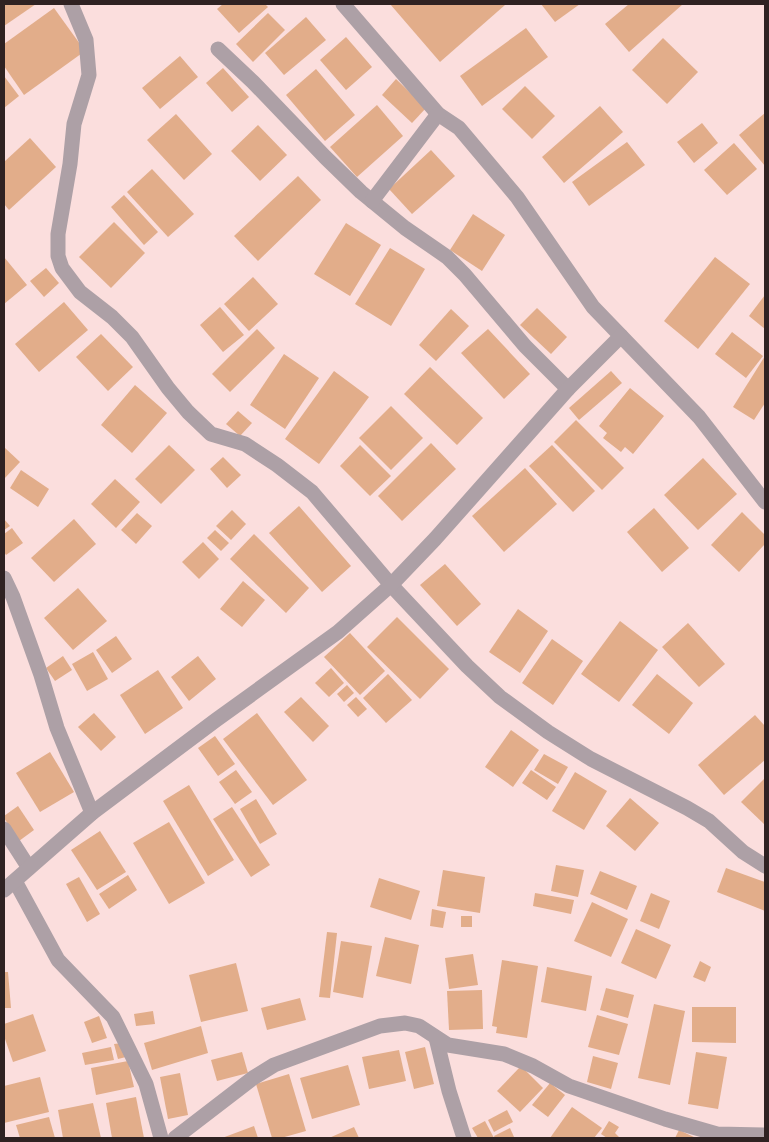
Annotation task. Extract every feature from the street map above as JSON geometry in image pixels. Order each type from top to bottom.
[{"type":"street","points":[[71,4],[86,40],[89,75],[74,124],[70,164],[58,234],[58,256],[62,268],[80,292],[112,317],[132,337],[168,388],[210,434],[245,444],[277,464],[312,492],[391,585],[467,666],[500,697],[548,732],[591,759],[702,816],[743,852],[765,866]]},
{"type":"street","points":[[343,4],[438,114],[459,128],[517,197],[593,307],[699,417],[765,502]]},
{"type":"street","points":[[218,49],[253,82],[325,157],[372,201],[405,228],[447,257],[465,275],[525,346],[568,389]]},
{"type":"street","points":[[372,201],[438,114]]},
{"type":"street","points":[[161,1138],[146,1084],[113,1017],[58,960],[9,885],[92,813],[338,632],[391,585],[435,539],[568,389],[621,336]]},
{"type":"street","points":[[4,578],[13,597],[41,675],[57,728],[92,813]]},
{"type":"street","points":[[4,830],[29,868]]},
{"type":"street","points":[[174,1138],[253,1078],[274,1065],[380,1026],[405,1023],[419,1026],[448,1045],[504,1054],[533,1066],[569,1086],[665,1119],[717,1134],[765,1135]]},
{"type":"street","points":[[436,1038],[449,1091],[464,1138]]},
{"type":"building","points":[[4,4],[36,4],[4,26]]},
{"type":"building","points":[[223,4],[265,4],[268,7],[239,33],[217,9]]},
{"type":"building","points":[[390,4],[504,4],[505,5],[440,62]]},
{"type":"building","points":[[541,4],[580,4],[555,22]]},
{"type":"building","points":[[629,4],[683,4],[629,52],[605,24]]},
{"type":"building","points":[[54,8],[85,51],[24,95],[4,66],[4,44]]},
{"type":"building","points":[[268,13],[285,30],[253,62],[236,44]]},
{"type":"building","points":[[306,17],[326,40],[284,75],[265,53]]},
{"type":"building","points":[[526,28],[548,57],[482,106],[460,76]]},
{"type":"building","points":[[346,37],[372,67],[346,90],[320,60]]},
{"type":"building","points":[[663,38],[698,72],[667,104],[632,70]]},
{"type":"building","points":[[180,56],[198,77],[160,109],[142,88]]},
{"type":"building","points":[[223,68],[249,97],[232,112],[206,83]]},
{"type":"building","points":[[316,69],[355,115],[325,141],[286,95]]},
{"type":"building","points":[[4,76],[19,96],[4,108]]},
{"type":"building","points":[[396,79],[426,108],[412,123],[382,95]]},
{"type":"building","points":[[525,86],[555,116],[532,139],[502,109]]},
{"type":"building","points":[[377,105],[403,136],[357,177],[330,147]]},
{"type":"building","points":[[600,106],[623,132],[564,183],[542,157]]},
{"type":"building","points":[[765,113],[765,166],[739,135]]},
{"type":"building","points":[[176,114],[212,154],[184,180],[147,140]]},
{"type":"building","points":[[702,123],[718,143],[694,163],[677,142]]},
{"type":"building","points":[[258,125],[287,155],[260,181],[231,151]]},
{"type":"building","points":[[30,138],[56,167],[9,210],[4,204],[4,162]]},
{"type":"building","points":[[627,142],[645,165],[589,206],[572,182]]},
{"type":"building","points":[[734,143],[757,169],[727,195],[704,170]]},
{"type":"building","points":[[431,150],[455,176],[412,214],[389,189]]},
{"type":"building","points":[[152,169],[194,214],[168,237],[127,192]]},
{"type":"building","points":[[298,176],[321,200],[258,261],[234,236]]},
{"type":"building","points":[[124,195],[158,232],[144,245],[111,207]]},
{"type":"building","points":[[473,214],[505,235],[482,271],[450,250]]},
{"type":"building","points":[[114,222],[145,253],[111,288],[79,257]]},
{"type":"building","points":[[346,223],[381,245],[350,296],[314,274]]},
{"type":"building","points":[[390,248],[425,269],[391,326],[355,304]]},
{"type":"building","points":[[4,257],[27,285],[4,304]]},
{"type":"building","points":[[715,257],[750,284],[698,349],[664,321]]},
{"type":"building","points":[[46,268],[59,283],[44,297],[30,281]]},
{"type":"building","points":[[253,277],[278,304],[249,331],[224,304]]},
{"type":"building","points":[[765,295],[765,329],[749,316]]},
{"type":"building","points":[[64,302],[88,330],[39,372],[15,344]]},
{"type":"building","points":[[220,307],[244,335],[223,352],[200,325]]},
{"type":"building","points":[[537,308],[567,337],[551,354],[520,325]]},
{"type":"building","points":[[451,309],[469,326],[436,361],[419,345]]},
{"type":"building","points":[[257,329],[275,348],[230,392],[212,374]]},
{"type":"building","points":[[488,329],[530,374],[504,399],[461,353]]},
{"type":"building","points":[[732,332],[763,356],[746,378],[715,354]]},
{"type":"building","points":[[101,334],[133,367],[108,391],[76,357]]},
{"type":"building","points":[[284,354],[319,378],[285,429],[250,405]]},
{"type":"building","points":[[765,356],[765,403],[754,420],[733,407]]},
{"type":"building","points":[[430,367],[483,418],[457,445],[404,394]]},
{"type":"building","points":[[334,371],[369,397],[319,464],[285,439]]},
{"type":"building","points":[[611,371],[622,383],[579,420],[569,408]]},
{"type":"building","points":[[135,385],[167,413],[132,453],[101,425]]},
{"type":"building","points":[[630,388],[664,416],[633,454],[625,447],[621,452],[603,438],[607,433],[599,426]]},
{"type":"building","points":[[391,406],[423,438],[391,470],[359,438]]},
{"type":"building","points":[[238,411],[252,423],[240,436],[226,424]]},
{"type":"building","points":[[576,420],[624,468],[602,490],[554,442]]},
{"type":"building","points":[[431,443],[456,469],[402,521],[378,496]]},
{"type":"building","points":[[169,445],[195,470],[161,504],[135,479]]},
{"type":"building","points":[[360,445],[391,476],[370,496],[340,466]]},
{"type":"building","points":[[552,445],[595,491],[573,512],[529,466]]},
{"type":"building","points":[[4,447],[20,462],[4,479]]},
{"type":"building","points":[[223,457],[241,475],[227,488],[210,469]]},
{"type":"building","points":[[703,458],[737,494],[698,530],[664,495]]},
{"type":"building","points":[[525,468],[557,504],[504,552],[472,516]]},
{"type":"building","points":[[21,470],[49,489],[38,507],[10,488]]},
{"type":"building","points":[[115,479],[140,502],[116,528],[91,504]]},
{"type":"building","points":[[299,506],[351,566],[322,592],[269,533]]},
{"type":"building","points":[[654,508],[689,548],[662,572],[627,532]]},
{"type":"building","points":[[232,510],[246,524],[231,540],[216,526]]},
{"type":"building","points":[[742,512],[765,535],[765,544],[739,572],[711,545]]},
{"type":"building","points":[[137,513],[152,526],[136,544],[121,530]]},
{"type":"building","points":[[4,519],[10,526],[4,530]]},
{"type":"building","points":[[74,519],[96,544],[54,582],[31,558]]},
{"type":"building","points":[[12,528],[23,543],[6,555],[4,552],[4,534]]},
{"type":"building","points":[[215,530],[229,543],[221,551],[207,538]]},
{"type":"building","points":[[254,534],[309,588],[286,613],[230,559]]},
{"type":"building","points":[[203,542],[219,559],[199,579],[182,562]]},
{"type":"building","points":[[445,564],[481,604],[457,626],[420,585]]},
{"type":"building","points":[[243,581],[265,600],[242,627],[220,609]]},
{"type":"building","points":[[78,588],[107,621],[73,650],[44,618]]},
{"type":"building","points":[[518,609],[548,631],[520,673],[489,652]]},
{"type":"building","points":[[397,617],[449,669],[420,699],[367,647]]},
{"type":"building","points":[[620,621],[658,650],[619,702],[581,674]]},
{"type":"building","points":[[688,623],[725,664],[699,687],[662,647]]},
{"type":"building","points":[[350,633],[385,671],[360,695],[324,657]]},
{"type":"building","points":[[116,636],[132,659],[112,673],[96,650]]},
{"type":"building","points":[[552,639],[583,661],[553,705],[522,683]]},
{"type":"building","points":[[93,652],[108,679],[87,691],[72,664]]},
{"type":"building","points":[[63,656],[72,670],[55,681],[46,668]]},
{"type":"building","points":[[198,656],[216,679],[189,701],[171,677]]},
{"type":"building","points":[[331,668],[344,683],[329,697],[315,683]]},
{"type":"building","points":[[158,670],[183,708],[145,734],[120,695]]},
{"type":"building","points":[[388,674],[412,700],[386,723],[363,698]]},
{"type":"building","points":[[657,674],[693,703],[669,734],[632,705]]},
{"type":"building","points":[[347,685],[354,693],[344,702],[337,694]]},
{"type":"building","points":[[301,697],[329,726],[313,742],[284,712]]},
{"type":"building","points":[[356,697],[367,709],[358,717],[347,705]]},
{"type":"building","points":[[94,713],[116,737],[101,751],[78,727]]},
{"type":"building","points":[[257,713],[307,780],[273,805],[223,739]]},
{"type":"building","points":[[755,715],[765,726],[765,760],[724,795],[698,765]]},
{"type":"building","points":[[511,730],[539,750],[513,787],[485,767]]},
{"type":"building","points":[[215,736],[235,764],[218,776],[198,748]]},
{"type":"building","points":[[50,752],[74,792],[40,812],[16,773]]},
{"type":"building","points":[[544,754],[568,767],[558,784],[534,770]]},
{"type":"building","points":[[236,770],[252,792],[235,804],[219,782]]},
{"type":"building","points":[[531,770],[556,787],[547,800],[522,783]]},
{"type":"building","points":[[575,772],[607,791],[584,830],[552,811]]},
{"type":"building","points":[[765,778],[765,825],[741,802]]},
{"type":"building","points":[[189,785],[234,860],[208,876],[163,801]]},
{"type":"building","points":[[630,798],[659,823],[635,851],[606,826]]},
{"type":"building","points":[[256,799],[277,834],[260,844],[240,809]]},
{"type":"building","points":[[18,806],[34,830],[19,841],[4,818],[4,816]]},
{"type":"building","points":[[232,807],[270,865],[251,877],[213,819]]},
{"type":"building","points":[[169,822],[205,883],[169,904],[133,843]]},
{"type":"building","points":[[100,831],[126,872],[97,890],[71,850]]},
{"type":"building","points":[[556,865],[584,870],[578,897],[551,891]]},
{"type":"building","points":[[726,868],[765,882],[765,911],[717,892]]},
{"type":"building","points":[[443,870],[485,877],[480,913],[437,906]]},
{"type":"building","points":[[600,871],[637,886],[627,910],[590,894]]},
{"type":"building","points":[[128,875],[137,890],[109,909],[99,894]]},
{"type":"building","points":[[79,877],[100,914],[87,922],[66,884]]},
{"type":"building","points":[[379,878],[420,891],[411,920],[370,907]]},
{"type":"building","points":[[535,893],[574,900],[571,914],[533,906]]},
{"type":"building","points":[[651,893],[670,901],[659,929],[640,921]]},
{"type":"building","points":[[592,902],[628,919],[611,957],[574,941]]},
{"type":"building","points":[[432,909],[446,912],[443,928],[430,926]]},
{"type":"building","points":[[461,916],[472,916],[472,927],[461,927]]},
{"type":"building","points":[[636,929],[671,945],[656,979],[621,963]]},
{"type":"building","points":[[327,932],[337,933],[330,998],[319,997]]},
{"type":"building","points":[[385,937],[419,945],[411,984],[376,976]]},
{"type":"building","points":[[341,941],[372,946],[363,998],[333,992]]},
{"type":"building","points":[[473,954],[478,985],[449,989],[445,958]]},
{"type":"building","points":[[502,960],[538,966],[527,1038],[496,1033],[497,1027],[492,1026]]},
{"type":"building","points":[[700,961],[711,967],[705,982],[693,977]]},
{"type":"building","points":[[236,963],[248,1011],[201,1022],[189,975]]},
{"type":"building","points":[[547,967],[592,976],[586,1011],[541,1002]]},
{"type":"building","points":[[4,972],[8,972],[11,1008],[4,1008]]},
{"type":"building","points":[[606,988],[634,995],[628,1018],[600,1010]]},
{"type":"building","points":[[482,990],[483,1029],[449,1030],[447,991]]},
{"type":"building","points":[[300,998],[306,1020],[267,1030],[261,1008]]},
{"type":"building","points":[[654,1004],[685,1011],[670,1085],[638,1078]]},
{"type":"building","points":[[692,1007],[736,1007],[736,1043],[692,1042]]},
{"type":"building","points":[[153,1011],[155,1024],[136,1026],[134,1014]]},
{"type":"building","points":[[33,1014],[46,1051],[13,1062],[4,1036],[4,1024]]},
{"type":"building","points":[[597,1015],[628,1024],[619,1055],[588,1047]]},
{"type":"building","points":[[99,1016],[107,1038],[92,1043],[84,1022]]},
{"type":"building","points":[[201,1026],[208,1053],[152,1070],[144,1043]]},
{"type":"building","points":[[123,1043],[126,1057],[118,1059],[114,1044]]},
{"type":"building","points":[[111,1047],[114,1060],[85,1065],[82,1053]]},
{"type":"building","points":[[425,1047],[434,1084],[414,1089],[405,1052]]},
{"type":"building","points":[[399,1050],[406,1081],[369,1089],[362,1057]]},
{"type":"building","points":[[242,1052],[248,1073],[217,1081],[211,1060]]},
{"type":"building","points":[[696,1052],[727,1057],[718,1109],[688,1104]]},
{"type":"building","points":[[593,1056],[618,1063],[611,1089],[587,1082]]},
{"type":"building","points":[[128,1061],[134,1087],[96,1095],[91,1068]]},
{"type":"building","points":[[348,1065],[360,1105],[312,1119],[300,1078]]},
{"type":"building","points":[[521,1066],[543,1088],[520,1112],[497,1091]]},
{"type":"building","points":[[180,1073],[188,1115],[168,1119],[160,1077]]},
{"type":"building","points":[[289,1074],[306,1131],[281,1138],[272,1138],[256,1084]]},
{"type":"building","points":[[40,1077],[49,1112],[4,1123],[4,1086]]},
{"type":"building","points":[[550,1083],[565,1095],[548,1117],[532,1105]]},
{"type":"building","points":[[136,1097],[144,1138],[112,1138],[106,1103]]},
{"type":"building","points":[[93,1103],[101,1138],[63,1138],[58,1110]]},
{"type":"building","points":[[572,1107],[602,1128],[594,1138],[550,1138]]},
{"type":"building","points":[[507,1110],[513,1122],[494,1132],[488,1120]]},
{"type":"building","points":[[49,1117],[55,1138],[20,1138],[16,1125]]},
{"type":"building","points":[[485,1121],[494,1138],[478,1138],[472,1128]]},
{"type":"building","points":[[609,1121],[619,1127],[615,1133],[620,1138],[607,1138],[601,1134]]},
{"type":"building","points":[[254,1126],[258,1138],[222,1138]]},
{"type":"building","points":[[354,1127],[359,1138],[329,1138]]},
{"type":"building","points":[[510,1128],[514,1137],[495,1138],[494,1136]]},
{"type":"building","points":[[679,1130],[696,1138],[675,1138]]}]
